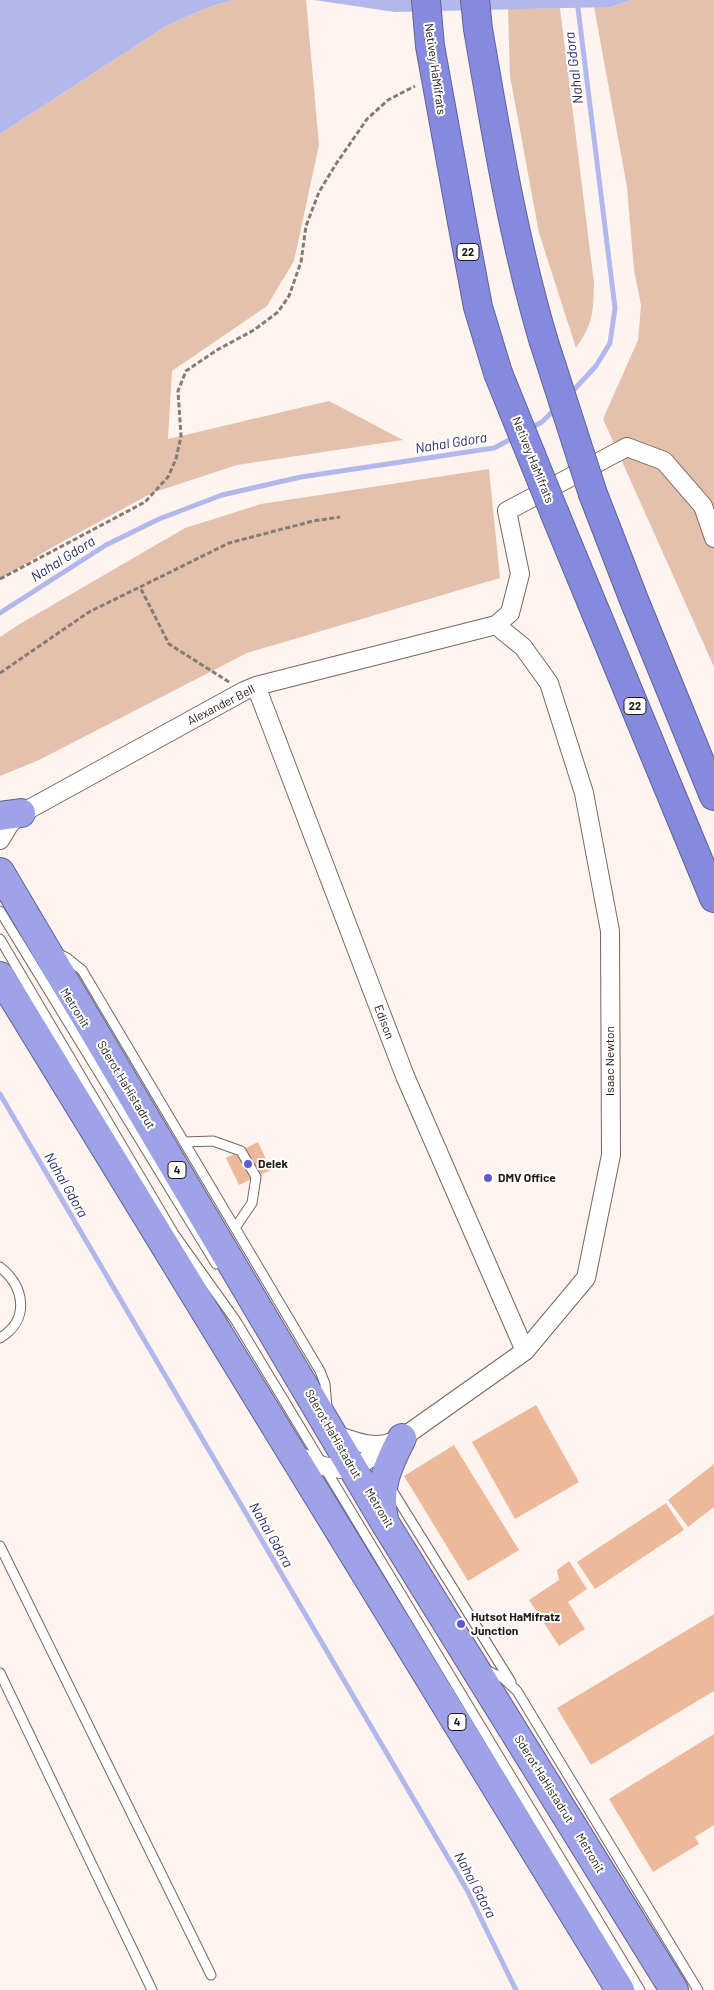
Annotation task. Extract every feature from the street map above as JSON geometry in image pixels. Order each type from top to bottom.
[{"type":"highway","name":"Netivey HaMifrats","points":[[426,0],[430,46],[444,130],[478,307],[498,373],[714,898]]},
{"type":"highway","points":[[475,0],[478,29],[509,207],[527,284],[543,339],[593,494],[714,796]]},
{"type":"highway","points":[[634,600],[714,765]]},
{"type":"highway","name":"Sderot HaHistadrut","points":[[0,872],[330,1428],[340,1468],[385,1523],[674,1990]]},
{"type":"highway","name":"4","points":[[0,976],[620,1990]]},
{"type":"highway","points":[[385,1523],[381,1495],[384,1478],[402,1438]]},
{"type":"street","points":[[496,625],[510,613],[520,574],[507,511],[627,447],[664,461],[703,506],[714,538]]},
{"type":"street","name":"Alexander Bell","points":[[0,840],[9,825],[7,818],[250,689],[496,625]]},
{"type":"street","name":"Isaac Newton","points":[[340,1468],[402,1438],[525,1351],[586,1278],[610,1155],[610,931],[584,793],[549,682],[523,647],[496,625]]},
{"type":"street","name":"Edison","points":[[250,689],[405,1076],[525,1351]]},
{"type":"street","name":"Isaac Newton","points":[[330,1428],[358,1442],[376,1445],[388,1444],[402,1438]]},
{"type":"street","points":[[294,1454],[340,1468]]},
{"type":"lane","name":"Metronit","points":[[0,911],[219,1269]]},
{"type":"lane","points":[[0,939],[174,1234],[340,1468],[640,1990]]},
{"type":"lane","points":[[45,948],[67,958],[82,970],[320,1371],[325,1384],[330,1428]]},
{"type":"lane","points":[[184,1142],[213,1142],[240,1151],[256,1177],[252,1203],[235,1228]]},
{"type":"lane","points":[[0,1268],[14,1281],[21,1299],[20,1312],[15,1324],[7,1334],[0,1338]]},
{"type":"lane","points":[[384,1478],[517,1691],[698,1990]]},
{"type":"lane","points":[[0,1546],[211,1975]]},
{"type":"lane","points":[[474,1664],[503,1678],[517,1691]]},
{"type":"lane","points":[[0,1673],[2,1684],[152,1990]]},
{"type":"path","points":[[0,579],[145,502],[168,477],[176,459],[181,436],[178,391],[186,371],[217,350],[254,330],[278,312],[289,296],[301,262],[306,226],[319,192],[367,119],[388,100],[415,86]]},
{"type":"path","points":[[0,673],[89,612],[229,543],[313,521],[340,517]]},
{"type":"path","points":[[140,587],[169,644],[250,689]]},
{"type":"shaded area","points":[[233,0],[306,0],[319,145],[294,261],[267,306],[172,371],[168,439],[329,401],[403,440],[237,465],[152,493],[51,548],[0,579],[0,134],[166,26],[209,7]]},
{"type":"shaded area","points":[[631,0],[714,0],[714,667],[603,419],[638,340],[641,305],[634,270],[627,187],[594,7],[611,7]]},
{"type":"shaded area","points":[[560,8],[594,283],[591,317],[586,331],[576,348],[539,233],[510,76],[508,9]]},
{"type":"shaded area","points":[[489,469],[500,578],[247,653],[39,760],[0,776],[0,637],[18,625],[185,528],[261,504]]},
{"type":"water","points":[[0,0],[233,0],[209,7],[166,26],[0,134]]},
{"type":"water","points":[[314,0],[631,0],[611,7],[395,12]]},
{"type":"building","name":"Delek","points":[[258,1142],[271,1170],[239,1185],[226,1158]]},
{"type":"building","points":[[536,1405],[579,1482],[515,1519],[472,1442]]},
{"type":"building","points":[[454,1445],[519,1550],[468,1581],[404,1476]]},
{"type":"building","points":[[714,1464],[714,1507],[688,1527],[668,1500]]},
{"type":"building","points":[[666,1503],[684,1530],[595,1589],[577,1562]]},
{"type":"building","points":[[569,1561],[587,1589],[568,1602],[585,1629],[559,1646],[529,1600],[559,1580],[557,1570]]},
{"type":"building","points":[[714,1614],[714,1691],[591,1765],[557,1708]]},
{"type":"building","points":[[714,1734],[714,1825],[695,1837],[699,1844],[653,1872],[609,1799]]},
{"type":"waterway","name":"Nahal Gdora","points":[[570,394],[596,366],[610,343],[615,308],[577,0]]},
{"type":"waterway","name":"Nahal Gdora","points":[[529,429],[542,422],[555,409]]},
{"type":"waterway","name":"Nahal Gdora","points":[[0,613],[106,545],[159,519],[222,495],[301,477],[494,448],[515,437]]},
{"type":"waterway","name":"Nahal Gdora","points":[[0,1094],[467,1890],[516,1990]]},
{"type":"place","name":"Delek","points":[[248,1164]]},
{"type":"place","name":"DMV Office","points":[[488,1178]]},
{"type":"place","name":"Hutsot HaMifratz Junction","points":[[461,1624]]}]
